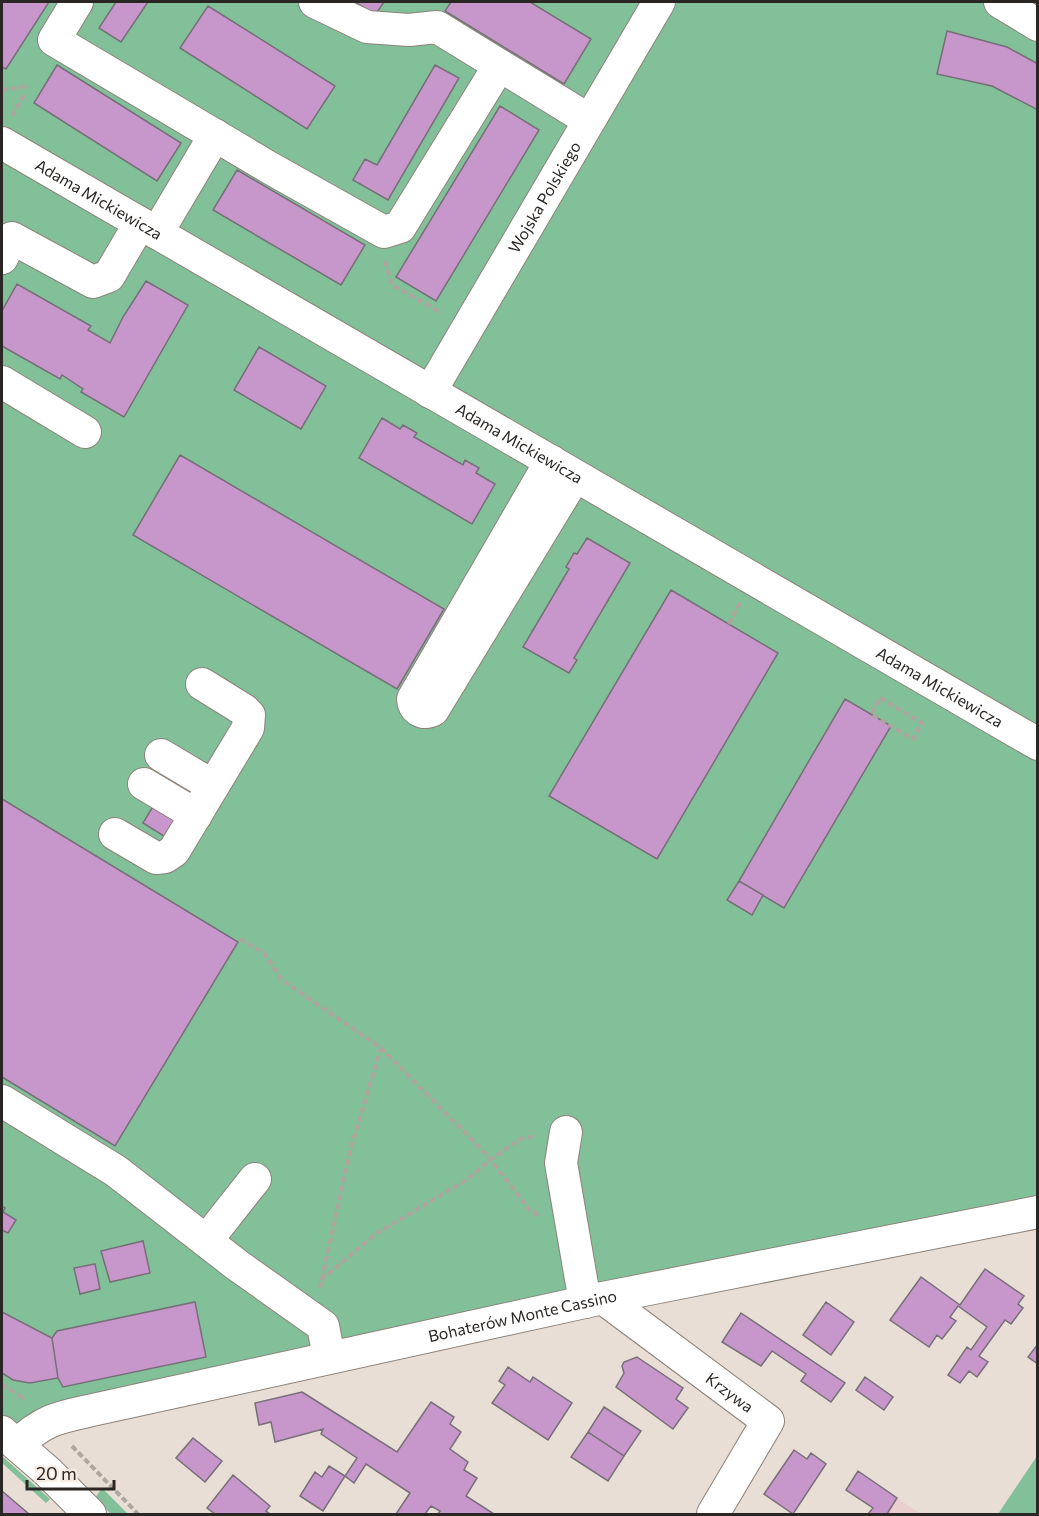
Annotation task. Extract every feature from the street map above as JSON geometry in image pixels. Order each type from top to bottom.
[{"type":"street","points":[[77,2],[54,40],[384,232],[400,227],[499,66]]},
{"type":"street","points":[[315,2],[367,27],[409,30],[437,27],[589,120]]},
{"type":"street","points":[[999,2],[1038,25]]},
{"type":"street","name":"Wojska Polskiego","points":[[430,392],[589,120],[654,3]]},
{"type":"street","name":"Adama Mickiewicza","points":[[5,133],[148,228],[822,621],[1038,744]]},
{"type":"street","points":[[2,258],[12,238],[93,282],[109,276],[148,228],[215,135]]},
{"type":"street","points":[[2,382],[85,432]]},
{"type":"street","points":[[563,468],[433,710],[419,711],[414,706],[413,699],[563,468]]},
{"type":"street","points":[[115,834],[156,858],[161,858],[174,851],[248,728],[249,715],[244,710],[202,684]]},
{"type":"street","points":[[161,755],[213,786]]},
{"type":"street","points":[[138,794],[190,824]]},
{"type":"street","points":[[2,1101],[116,1171],[206,1241],[313,1318],[323,1326],[329,1357]]},
{"type":"street","points":[[566,1132],[561,1163],[575,1244],[594,1300]]},
{"type":"street","points":[[206,1241],[255,1179]]},
{"type":"street","name":"Bohaterów Monte Cassino","points":[[9,1439],[60,1417],[329,1357],[594,1300],[1038,1212]]},
{"type":"street","name":"Krzywa","points":[[594,1300],[768,1421],[713,1515]]},
{"type":"street","points":[[9,1439],[90,1515]]},
{"type":"path","points":[[2,90],[30,86]]},
{"type":"path","points":[[5,133],[25,94]]},
{"type":"path","points":[[384,232],[379,242],[392,285],[446,315]]},
{"type":"path","points":[[729,624],[735,612]]},
{"type":"path","points":[[880,699],[922,723],[913,739],[871,714],[880,699]]},
{"type":"path","points":[[240,939],[264,953],[282,980],[381,1048],[490,1160],[529,1209],[575,1244]]},
{"type":"path","points":[[313,1318],[350,1151],[381,1048]]},
{"type":"path","points":[[321,1280],[377,1233],[468,1179],[520,1139],[566,1132]]},
{"type":"path","points":[[2,1385],[19,1395]]},
{"type":"path","points":[[88,1462],[138,1515]]},
{"type":"shaded area","points":[[897,1498],[921,1514],[887,1514]]},
{"type":"green space","points":[[2,2],[1037,2],[1037,1216],[2,1437]]},
{"type":"green space","points":[[2,1456],[50,1499],[46,1503],[2,1463]]},
{"type":"green space","points":[[1037,1456],[1037,1514],[998,1514]]},
{"type":"green space","points":[[102,1488],[128,1514],[111,1514],[95,1498]]},
{"type":"building","points":[[2,2],[49,2],[6,69],[2,67]]},
{"type":"building","points":[[116,2],[148,2],[121,42],[99,28]]},
{"type":"building","points":[[355,2],[384,2],[375,15]]},
{"type":"building","points":[[451,2],[530,2],[591,39],[564,84],[445,11]]},
{"type":"building","points":[[208,6],[335,86],[307,129],[180,48]]},
{"type":"building","points":[[947,31],[1007,47],[1038,64],[1038,110],[992,86],[937,74]]},
{"type":"building","points":[[57,65],[181,143],[157,181],[34,103]]},
{"type":"building","points":[[435,65],[459,78],[388,200],[353,180],[365,159],[377,165]]},
{"type":"building","points":[[500,106],[539,130],[436,301],[396,277]]},
{"type":"building","points":[[237,170],[365,245],[341,285],[213,210]]},
{"type":"building","points":[[146,281],[188,305],[124,417],[81,392],[83,389],[62,375],[60,379],[2,346],[2,311],[17,284],[91,326],[88,330],[110,343],[123,317]]},
{"type":"building","points":[[259,347],[326,386],[301,429],[234,390]]},
{"type":"building","points":[[382,418],[400,429],[403,425],[417,433],[414,437],[463,465],[465,460],[479,468],[476,473],[495,484],[472,524],[359,458]]},
{"type":"building","points":[[180,455],[444,609],[397,689],[133,535]]},
{"type":"building","points":[[587,538],[630,563],[574,658],[577,660],[569,673],[523,647],[569,569],[566,567],[574,553],[577,554]]},
{"type":"building","points":[[671,590],[778,653],[657,859],[549,796]]},
{"type":"building","points":[[845,699],[891,726],[784,908],[739,881]]},
{"type":"building","points":[[184,755],[209,770],[167,838],[143,823]]},
{"type":"building","points":[[2,799],[238,942],[115,1146],[2,1077]]},
{"type":"building","points":[[739,881],[763,895],[752,915],[727,900]]},
{"type":"building","points":[[2,1206],[5,1208],[3,1212],[16,1220],[8,1233],[2,1230]]},
{"type":"building","points":[[143,1241],[150,1273],[110,1282],[101,1251]]},
{"type":"building","points":[[95,1264],[100,1289],[80,1294],[74,1268]]},
{"type":"building","points":[[985,1269],[1024,1296],[1018,1304],[1023,1308],[1011,1324],[1005,1320],[979,1356],[988,1362],[977,1377],[969,1371],[960,1383],[948,1375],[967,1347],[971,1350],[987,1327],[958,1306],[950,1317],[956,1321],[942,1339],[937,1335],[929,1347],[890,1320],[921,1277],[960,1305]]},
{"type":"building","points":[[195,1302],[206,1357],[63,1387],[58,1378],[52,1338],[57,1331]]},
{"type":"building","points":[[826,1302],[854,1322],[831,1355],[803,1335]]},
{"type":"building","points":[[2,1312],[52,1338],[58,1378],[30,1383],[13,1380],[2,1373]]},
{"type":"building","points":[[741,1313],[845,1383],[831,1402],[801,1381],[806,1374],[772,1351],[761,1366],[722,1342]]},
{"type":"building","points":[[1038,1344],[1038,1364],[1028,1357]]},
{"type":"building","points":[[637,1357],[683,1388],[676,1399],[688,1408],[673,1429],[616,1387],[624,1373],[622,1366],[624,1362]]},
{"type":"building","points":[[508,1367],[530,1382],[533,1377],[572,1403],[548,1440],[492,1403],[505,1385],[499,1381]]},
{"type":"building","points":[[865,1377],[893,1397],[884,1410],[856,1390]]},
{"type":"building","points":[[302,1392],[397,1452],[431,1402],[454,1417],[450,1424],[461,1432],[450,1449],[468,1462],[464,1470],[477,1478],[466,1496],[494,1514],[438,1514],[440,1511],[431,1506],[425,1514],[396,1514],[410,1493],[366,1464],[354,1483],[345,1476],[357,1458],[321,1434],[323,1429],[275,1442],[271,1422],[259,1425],[255,1403]]},
{"type":"building","points":[[604,1407],[641,1431],[624,1456],[588,1432]]},
{"type":"building","points":[[588,1432],[624,1456],[608,1481],[571,1457]]},
{"type":"building","points":[[193,1438],[222,1461],[205,1482],[176,1458]]},
{"type":"building","points":[[794,1450],[807,1459],[811,1453],[826,1464],[793,1514],[764,1494]]},
{"type":"building","points":[[329,1466],[345,1476],[323,1511],[300,1496],[315,1472],[322,1477]]},
{"type":"building","points":[[858,1471],[897,1498],[887,1514],[868,1514],[873,1508],[846,1490]]},
{"type":"building","points":[[233,1475],[270,1506],[266,1511],[270,1514],[215,1514],[207,1508]]},
{"type":"building","points":[[2,1491],[29,1514],[2,1514]]}]
